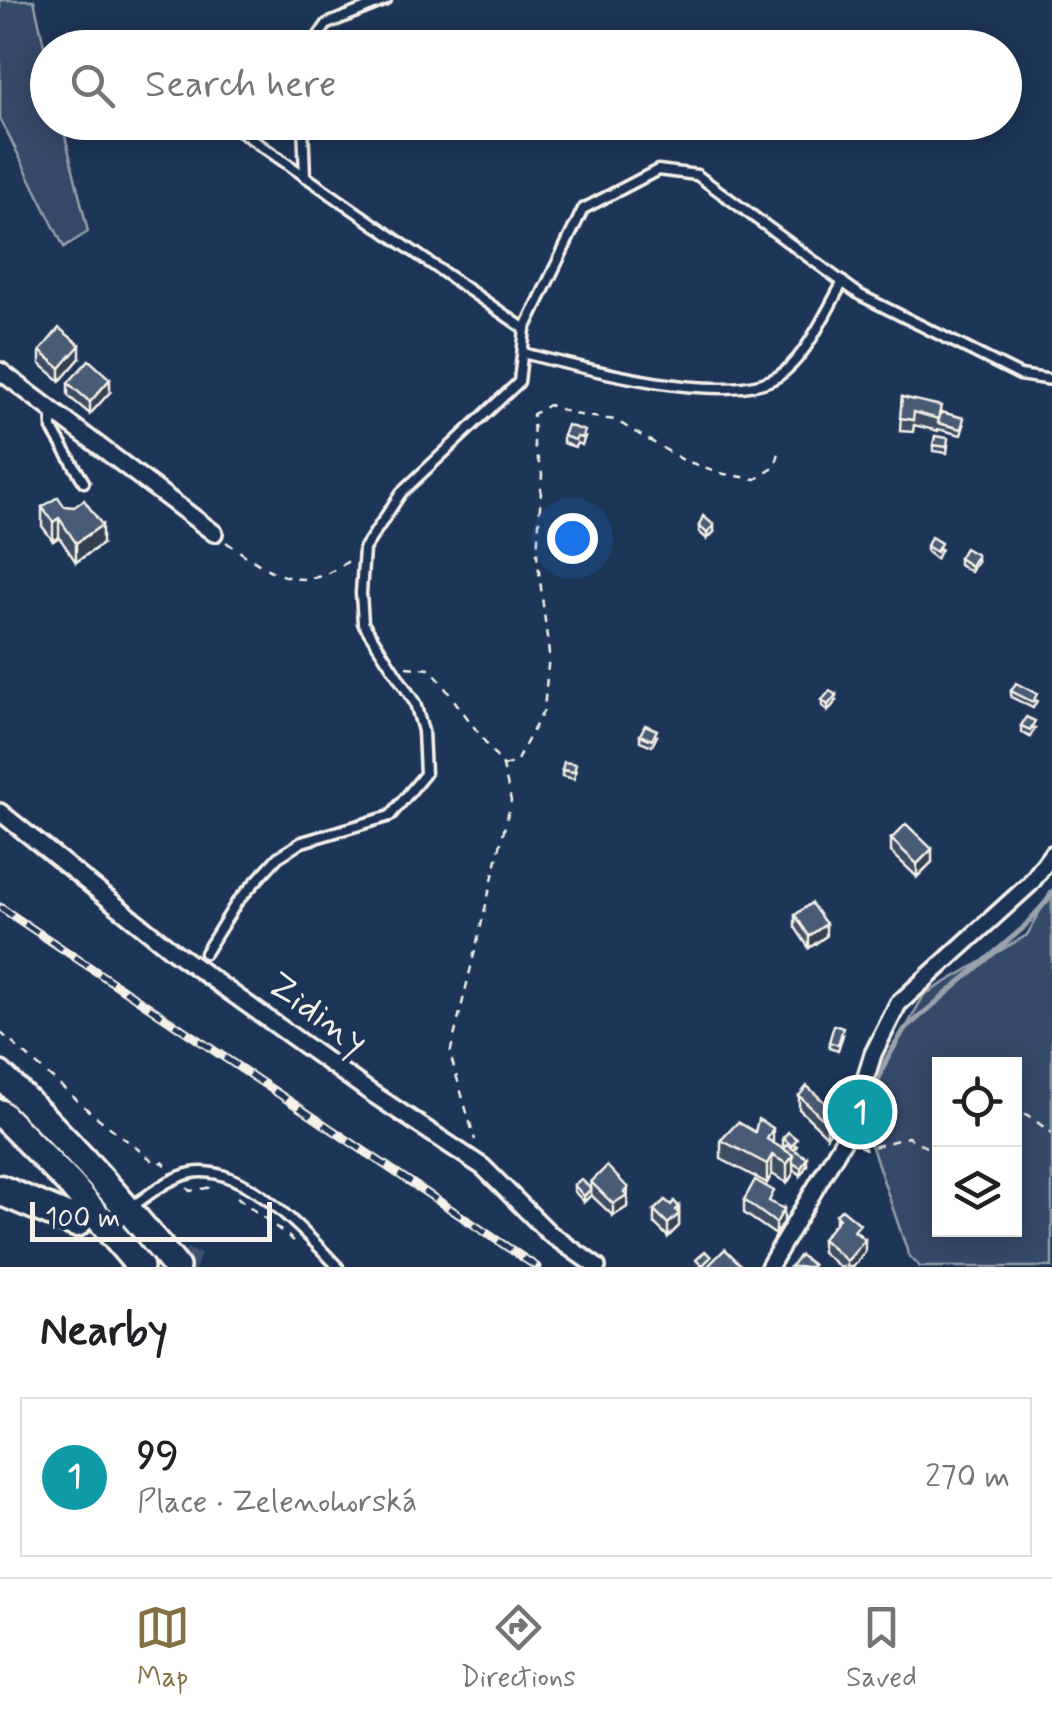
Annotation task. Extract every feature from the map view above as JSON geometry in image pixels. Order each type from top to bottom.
[{"type":"highway","points":[[0,1190],[76,1222]]},
{"type":"main road","points":[[0,1075],[52,1124],[176,1267]]},
{"type":"main road","points":[[0,1112],[70,1185],[140,1267]]},
{"type":"street","points":[[0,371],[214,534]]},
{"type":"street","points":[[0,385],[24,392]]},
{"type":"street","name":"Zidiny","points":[[0,812],[174,951],[367,1090],[483,1167],[549,1233],[597,1267]]},
{"type":"street","points":[[769,1267],[850,1129],[873,1054],[898,1004],[1030,884],[1052,854]]},
{"type":"lane","points":[[323,30],[327,24],[386,0]]},
{"type":"lane","points":[[253,140],[526,329]]},
{"type":"lane","points":[[304,140],[305,177]]},
{"type":"lane","points":[[205,953],[237,902],[278,856],[302,842],[390,816],[425,774],[423,731],[415,703],[363,623],[360,592],[364,549],[401,493],[519,382],[526,329],[582,209],[658,170],[697,175],[860,295],[1020,375],[1052,380]]},
{"type":"lane","points":[[522,354],[605,372],[733,389],[774,379],[804,350],[842,282]]},
{"type":"lane","points":[[52,413],[52,429],[84,482]]},
{"type":"lane","points":[[128,1208],[177,1178],[203,1172],[234,1178],[271,1204],[338,1267]]},
{"type":"path","points":[[504,766],[516,762],[544,710],[549,654],[537,555],[542,474],[534,444],[533,414],[549,405],[573,414],[615,420],[683,460],[724,474],[756,478],[775,468],[780,449]]},
{"type":"path","points":[[214,534],[260,566],[284,578],[302,581],[334,572],[364,549]]},
{"type":"path","points":[[389,665],[431,669],[504,766],[511,800],[450,1054],[483,1167]]},
{"type":"path","points":[[0,1032],[89,1111],[157,1164],[163,1162],[190,1191],[215,1187]]},
{"type":"path","points":[[1022,1119],[1026,1114],[1052,1133]]},
{"type":"path","points":[[844,1140],[866,1149],[908,1136],[932,1150]]},
{"type":"path","points":[[232,1193],[308,1253]]},
{"type":"shaded area","points":[[0,0],[34,0],[41,30],[30,30],[30,140],[66,140],[88,232],[64,247],[0,118]]},
{"type":"shaded area","points":[[1052,889],[1052,1267],[920,1267],[909,1256],[860,1112],[924,995],[1027,935]]},
{"type":"building","points":[[59,328],[80,345],[60,368],[40,351]]},
{"type":"building","points":[[89,360],[110,379],[90,402],[68,383]]},
{"type":"building","points":[[902,397],[941,406],[938,419],[914,412],[913,420],[900,418]]},
{"type":"building","points":[[941,412],[964,418],[961,429],[938,423]]},
{"type":"building","points":[[567,425],[585,431],[582,438],[563,436]]},
{"type":"building","points":[[935,436],[948,438],[947,447],[933,445]]},
{"type":"building","points":[[58,497],[64,506],[74,507],[84,500],[102,525],[76,543],[59,518],[53,522],[42,507]]},
{"type":"building","points":[[703,516],[714,525],[707,533],[699,526]]},
{"type":"building","points":[[931,537],[941,543],[936,552],[927,546]]},
{"type":"building","points":[[965,548],[977,555],[971,566],[959,558]]},
{"type":"building","points":[[1016,683],[1037,694],[1033,702],[1011,691]]},
{"type":"building","points":[[830,691],[836,695],[828,705],[822,700]]},
{"type":"building","points":[[1026,717],[1035,721],[1030,730],[1021,726]]},
{"type":"building","points":[[645,725],[657,730],[652,740],[640,735]]},
{"type":"building","points":[[564,762],[576,764],[574,772],[562,770]]},
{"type":"building","points":[[906,824],[932,849],[917,864],[891,839]]},
{"type":"building","points":[[811,903],[826,924],[809,936],[795,915]]},
{"type":"building","points":[[834,1025],[843,1028],[838,1045],[829,1042]]},
{"type":"building","points":[[807,1086],[835,1112],[827,1123],[799,1096]]},
{"type":"building","points":[[758,1119],[773,1128],[767,1139],[793,1155],[787,1164],[772,1155],[767,1164],[721,1140],[738,1122],[755,1132]]},
{"type":"building","points":[[788,1132],[797,1139],[792,1146],[783,1138]]},
{"type":"building","points":[[787,1145],[807,1158],[801,1168],[784,1149]]},
{"type":"building","points":[[607,1166],[628,1188],[624,1192],[627,1195],[613,1204],[591,1182]]},
{"type":"building","points":[[581,1179],[591,1189],[584,1196],[574,1185]]},
{"type":"building","points":[[755,1180],[774,1191],[769,1201],[784,1209],[776,1223],[744,1200]]},
{"type":"building","points":[[665,1200],[671,1205],[674,1201],[679,1207],[679,1214],[668,1224],[654,1210]]},
{"type":"building","points":[[842,1209],[860,1224],[854,1231],[865,1240],[847,1261],[822,1239]]},
{"type":"building","points":[[725,1249],[742,1266],[709,1267],[708,1266]]},
{"type":"building","points":[[705,1251],[711,1257],[702,1266],[696,1260]]},
{"type":"building","points":[[800,1255],[813,1265],[790,1267]]},
{"type":"waterway","points":[[863,1122],[886,1060],[904,1030],[1022,929],[1052,895]]},
{"type":"tunnel","points":[[103,1232],[196,1267]]},
{"type":"railway","points":[[0,907],[537,1267]]},
{"type":"place","name":"99","points":[[860,1112]]}]
